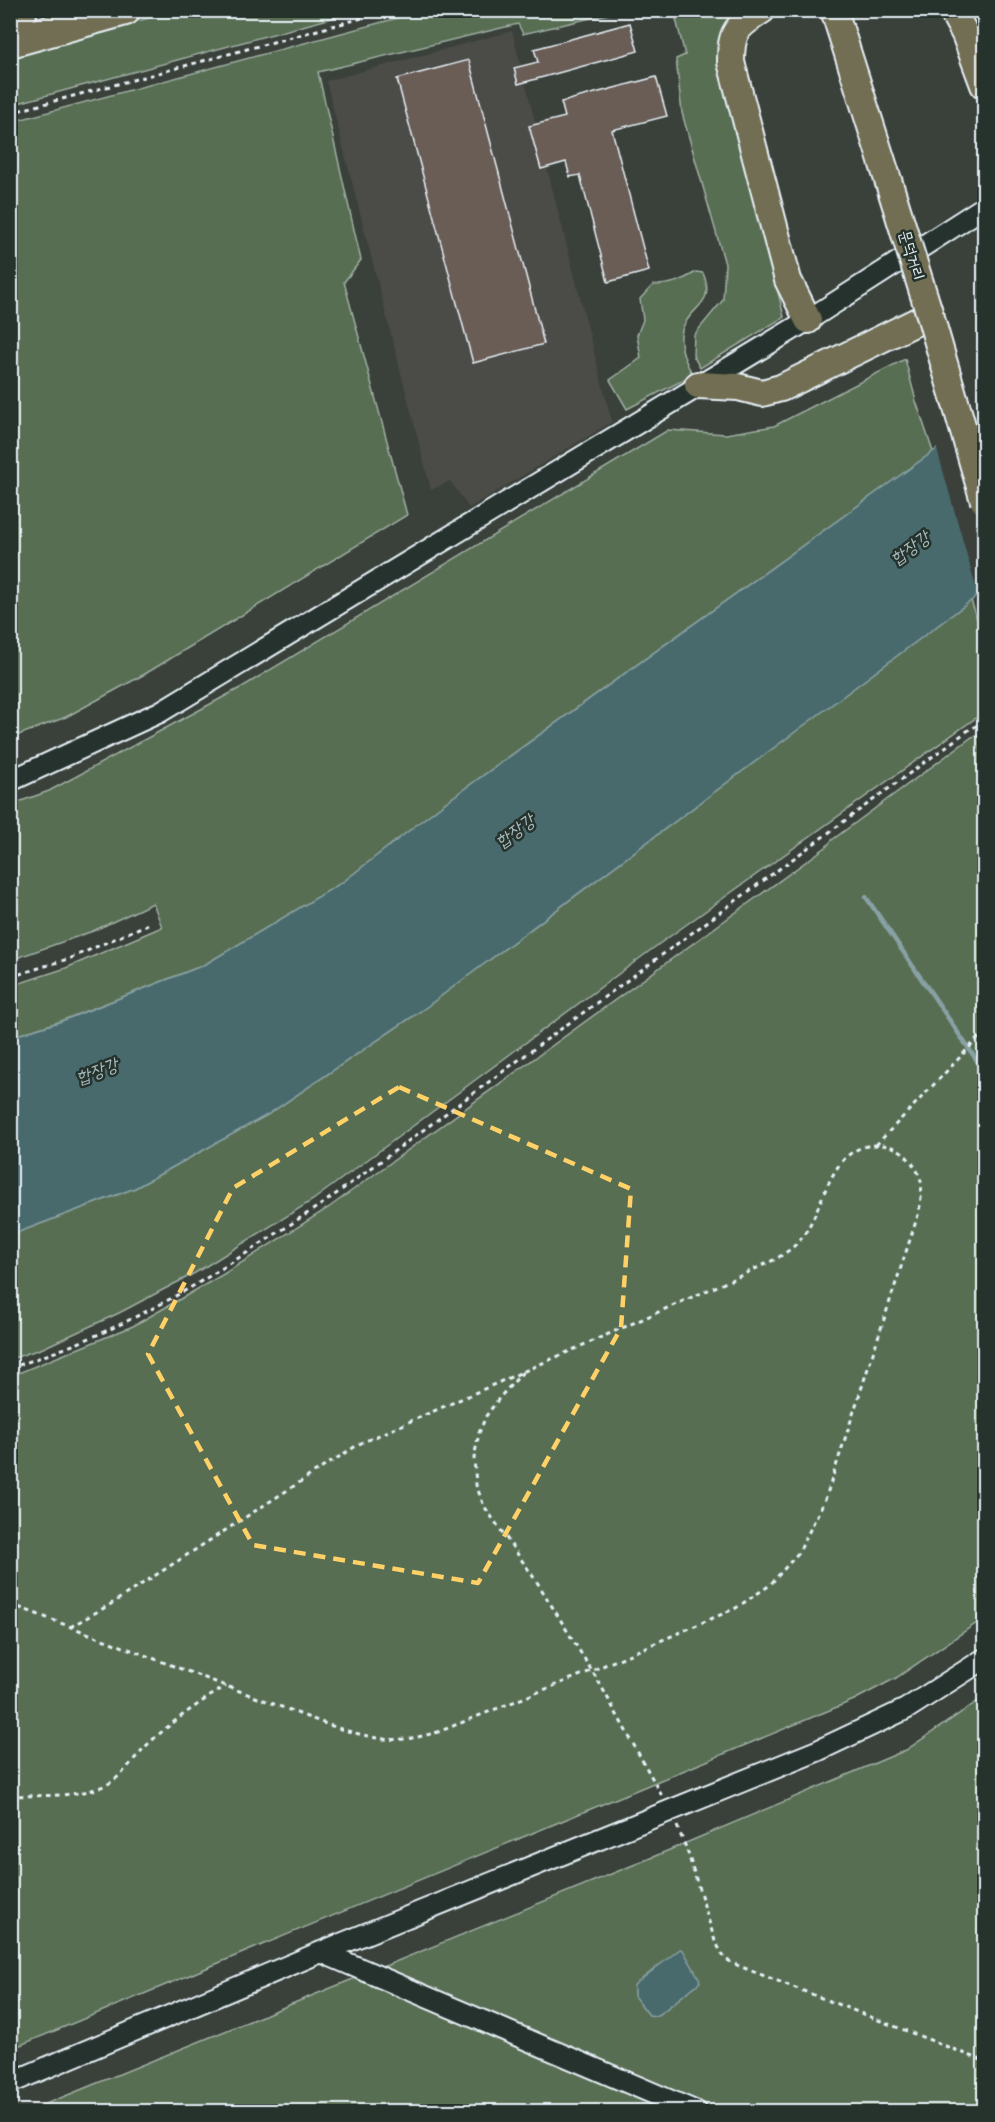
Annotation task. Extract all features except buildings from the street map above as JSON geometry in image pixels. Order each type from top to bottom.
[{"type":"highway","points":[[10,14],[22,10]]},
{"type":"highway","points":[[10,42],[124,10]]},
{"type":"main road","points":[[762,10],[745,21],[731,39],[731,62],[788,280],[808,320]]},
{"type":"main road","name":"문덕거리","points":[[834,10],[930,315],[984,501]]},
{"type":"main road","points":[[952,10],[965,34],[984,85]]},
{"type":"main road","points":[[698,385],[738,387],[762,393],[781,388],[930,315]]},
{"type":"street","points":[[10,781],[160,712],[808,320],[984,207]]},
{"type":"street","points":[[10,2083],[321,1952],[818,1751],[906,1709],[984,1659]]},
{"type":"street","points":[[321,1952],[697,2112]]},
{"type":"path","points":[[10,113],[392,10]]},
{"type":"path","points":[[10,1368],[45,1356],[130,1320],[216,1271],[324,1202],[970,729],[984,722]]},
{"type":"path","points":[[10,978],[70,958],[148,924]]},
{"type":"path","points":[[876,1145],[984,1032]]},
{"type":"path","points":[[10,1604],[356,1734],[412,1740],[438,1732],[591,1671],[736,1608],[770,1585],[798,1552],[826,1497],[919,1212],[923,1185],[916,1167],[901,1151],[883,1145],[866,1145],[849,1153],[836,1170],[800,1240],[782,1256],[730,1281],[359,1443],[111,1604],[70,1626]]},
{"type":"path","points":[[525,1370],[486,1416],[479,1433],[474,1458],[476,1485],[484,1506],[537,1582],[600,1684],[656,1788],[671,1810],[687,1850],[715,1941],[725,1959],[984,2061]]},
{"type":"path","points":[[10,1796],[75,1792],[106,1784],[120,1774],[145,1747],[177,1719],[226,1686]]},
{"type":"highlighted area","points":[[399,1087],[631,1189],[621,1328],[478,1583],[253,1545],[148,1354],[233,1188]]},
{"type":"shaded area","points":[[512,31],[612,422],[469,508],[450,481],[431,490],[326,81]]},
{"type":"green space","points":[[427,10],[621,11],[523,34],[518,24],[318,72],[361,260],[344,282],[407,515],[145,674],[66,717],[11,738],[11,122]]},
{"type":"green space","points":[[175,11],[358,11],[11,105],[11,55]]},
{"type":"green space","points":[[674,11],[740,11],[743,147],[784,317],[700,368],[693,355],[694,335],[723,300],[725,264],[682,113],[676,59],[685,55]]},
{"type":"green space","points":[[696,272],[703,273],[707,292],[700,305],[685,322],[681,336],[683,354],[693,375],[627,409],[610,380],[641,358],[637,335],[643,320],[640,299],[653,285],[676,282]]},
{"type":"green space","points":[[905,359],[933,452],[442,805],[343,882],[204,965],[58,1022],[11,1037],[11,986],[66,968],[162,927],[153,903],[93,931],[11,960],[10,805],[49,791],[242,687],[668,430],[726,434],[774,426]]},
{"type":"green space","points":[[971,600],[984,641],[984,712],[655,947],[313,1200],[195,1273],[119,1313],[43,1348],[11,1359],[11,1235],[135,1188],[267,1115],[425,1008]]},
{"type":"green space","points":[[984,734],[984,1618],[896,1678],[854,1700],[11,2049],[11,1376],[133,1326],[222,1275],[328,1208],[826,847],[832,840],[972,737]]},
{"type":"green space","points":[[984,1697],[984,2111],[26,2112],[648,1859],[906,1750]]},
{"type":"water","name":"합장강","points":[[984,415],[984,591],[425,1008],[267,1115],[135,1188],[11,1235],[11,1037],[59,1022],[204,965],[343,882],[442,805]]},
{"type":"water","points":[[680,1949],[683,1950],[700,1982],[661,2013],[655,2016],[649,2015],[634,1996],[634,1985]]},
{"type":"pier","points":[[984,412],[984,594],[979,598],[936,446]]},
{"type":"waterway","points":[[866,897],[984,1071]]}]
